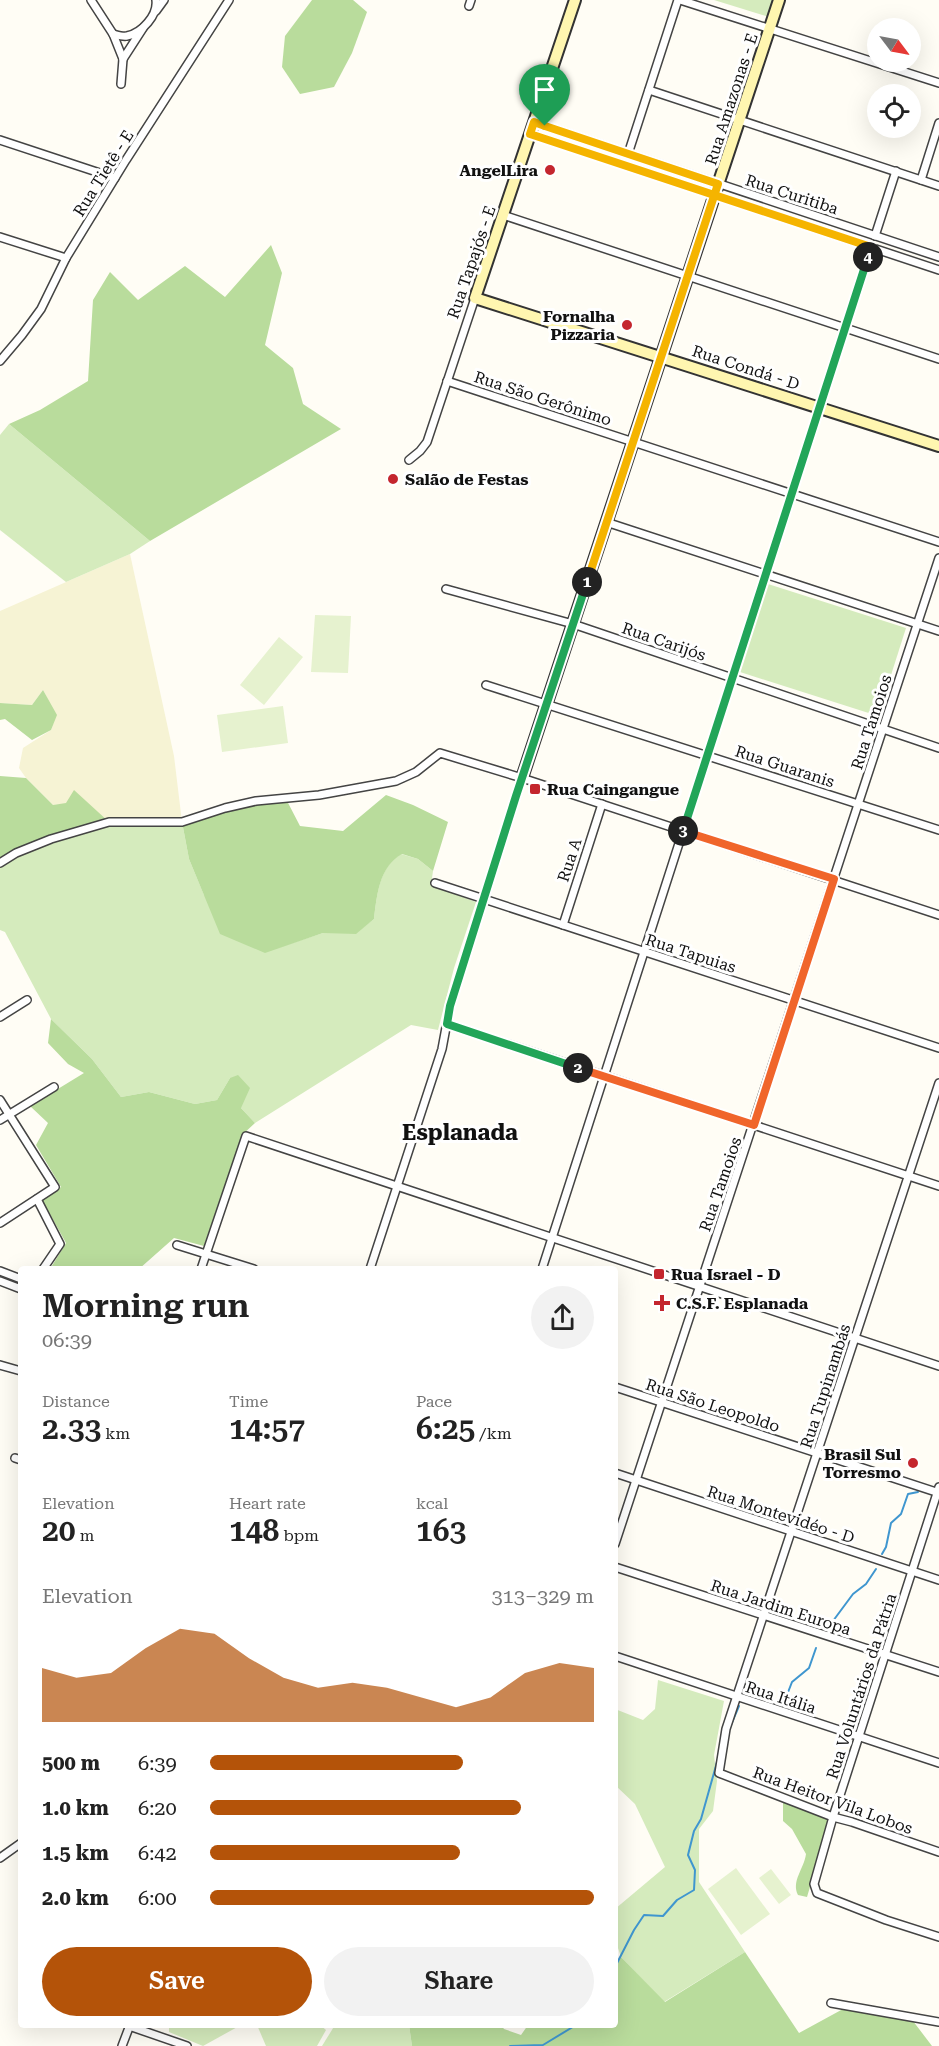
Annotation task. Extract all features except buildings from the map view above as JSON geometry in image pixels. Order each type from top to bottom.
[{"type":"street","points":[[91,0],[113,34],[123,59],[121,84]]},
{"type":"street","points":[[155,13],[156,0]]},
{"type":"street","points":[[123,59],[164,0]]},
{"type":"street","name":"Rua Tietê - E","points":[[0,361],[41,309],[66,258],[229,0]]},
{"type":"street","name":"Rua Tapajós - E","points":[[410,460],[427,442],[575,0]]},
{"type":"street","points":[[628,154],[679,0],[939,82]]},
{"type":"street","name":"Rua Amazonas - E","points":[[371,1266],[442,1049],[450,1006],[522,778],[779,0]]},
{"type":"street","points":[[113,34],[126,36],[143,28]]},
{"type":"street","points":[[649,90],[939,186]]},
{"type":"street","name":"Rua Curitiba","points":[[534,122],[939,257]]},
{"type":"street","points":[[921,180],[939,123]]},
{"type":"street","name":"Rua Curitiba","points":[[530,134],[939,270]]},
{"type":"street","points":[[0,140],[115,178]]},
{"type":"street","points":[[875,236],[896,171]]},
{"type":"street","points":[[503,215],[939,359]]},
{"type":"street","points":[[0,237],[66,258]]},
{"type":"street","points":[[543,1266],[871,247]]},
{"type":"street","name":"Rua Condá - D","points":[[475,298],[939,446]]},
{"type":"street","name":"Rua São Gerônimo","points":[[447,381],[939,542]]},
{"type":"street","points":[[606,522],[939,631]]},
{"type":"street","name":"Rua Tamoios","points":[[618,1535],[939,558]]},
{"type":"street","name":"Rua Carijós","points":[[446,589],[573,624],[939,748]]},
{"type":"street","name":"Rua Guaranis","points":[[486,685],[939,830]]},
{"type":"street","points":[[0,863],[16,853],[42,843],[110,822],[182,822],[256,801],[319,795],[396,781],[416,772],[440,753],[834,879],[939,915]]},
{"type":"street","name":"Rua A","points":[[562,925],[602,804]]},
{"type":"street","name":"Rua Tapuias","points":[[435,883],[939,1048]]},
{"type":"street","points":[[0,1017],[27,1000]]},
{"type":"street","points":[[447,1024],[939,1186]]},
{"type":"street","name":"Rua Tupinambás","points":[[719,1773],[726,1729],[939,1083]]},
{"type":"street","points":[[0,1120],[54,1087]]},
{"type":"street","points":[[0,1100],[56,1187],[0,1223]]},
{"type":"street","points":[[202,1266],[246,1136],[939,1366]]},
{"type":"street","points":[[37,1199],[60,1244],[45,1266]]},
{"type":"street","points":[[177,1245],[244,1266]]},
{"type":"street","points":[[0,1271],[18,1278]]},
{"type":"street","points":[[0,1281],[18,1288]]},
{"type":"street","points":[[1,1367],[18,1370]]},
{"type":"street","name":"Rua São Leopoldo","points":[[618,1388],[938,1491]]},
{"type":"street","name":"Rua Montevidéo - D","points":[[618,1474],[939,1580]]},
{"type":"street","name":"Rua Voluntários da Pátria","points":[[938,1491],[814,1884],[817,1893],[886,1920],[939,1937]]},
{"type":"street","name":"Rua Jardim Europa","points":[[618,1568],[939,1672]]},
{"type":"street","name":"Rua Itália","points":[[618,1657],[939,1763]]},
{"type":"street","name":"Rua Heitor Vila Lobos","points":[[719,1773],[833,1818],[852,1822],[939,1852]]},
{"type":"street","points":[[0,1858],[18,1845]]},
{"type":"street","points":[[831,2003],[938,2019]]},
{"type":"street","points":[[123,2045],[129,2028]]},
{"type":"street","points":[[136,2028],[187,2046]]},
{"type":"shaded area","points":[[130,554],[174,756],[182,822],[109,822],[93,809],[66,804],[53,805],[19,768],[23,748],[51,730],[56,715],[43,690],[32,705],[0,703],[0,611]]},
{"type":"green space","points":[[312,0],[353,0],[367,12],[352,53],[334,87],[300,94],[282,67],[285,36]]},
{"type":"green space","points":[[714,0],[774,0],[769,17]]},
{"type":"green space","points":[[271,245],[282,273],[265,345],[293,368],[303,404],[341,429],[150,541],[9,424],[40,410],[88,381],[93,300],[110,272],[138,300],[185,266],[225,297]]},
{"type":"green space","points":[[9,424],[150,541],[130,554],[66,582],[0,530],[0,435]]},
{"type":"green space","points":[[768,584],[906,628],[878,716],[740,672]]},
{"type":"green space","points":[[315,615],[351,616],[348,673],[311,672]]},
{"type":"green space","points":[[279,637],[303,657],[264,705],[240,685]]},
{"type":"green space","points":[[43,690],[57,715],[51,730],[32,740],[5,719],[0,720],[0,703],[32,705]]},
{"type":"green space","points":[[283,706],[288,743],[222,752],[217,715]]},
{"type":"green space","points":[[0,776],[26,778],[53,805],[66,803],[74,790],[109,822],[51,839],[0,863]]},
{"type":"green space","points":[[386,795],[448,822],[433,871],[418,859],[402,854],[394,860],[388,866],[380,882],[374,919],[356,934],[323,933],[265,953],[220,934],[189,859],[182,822],[225,808],[286,799],[300,826],[343,831]]},
{"type":"green space","points":[[109,822],[182,822],[189,859],[204,895],[265,952],[323,933],[356,933],[374,919],[380,882],[388,866],[401,854],[418,859],[433,871],[431,885],[476,902],[454,968],[438,1030],[411,1025],[255,1123],[241,1108],[230,1078],[217,1100],[195,1104],[149,1092],[121,1097],[92,1059],[51,1019],[5,932],[0,930],[0,863],[16,853]]},
{"type":"green space","points":[[51,1019],[92,1059],[121,1097],[149,1092],[195,1104],[217,1100],[230,1078],[238,1075],[250,1088],[241,1108],[255,1123],[242,1135],[204,1246],[174,1238],[142,1266],[52,1266],[66,1243],[42,1200],[61,1187],[36,1145],[48,1123],[30,1106],[84,1073],[68,1064],[48,1043]]},
{"type":"green space","points":[[658,1680],[724,1701],[714,1755],[717,1781],[713,1811],[699,1829],[699,1882],[745,1952],[664,2002],[621,1957],[618,1948],[618,1906],[665,1867],[635,1804],[618,1788],[618,1710],[643,1720],[655,1709]]},
{"type":"green space","points":[[783,1801],[830,1819],[807,1897],[798,1895],[796,1890],[806,1854],[792,1829],[783,1821]]},
{"type":"green space","points":[[736,1868],[770,1914],[741,1935],[708,1889]]},
{"type":"green space","points":[[771,1869],[791,1895],[779,1904],[759,1878]]},
{"type":"green space","points":[[745,1952],[799,2033],[843,2009],[913,2021],[932,2046],[412,2046],[409,2028],[503,2028],[521,2035],[526,2028],[618,2028],[618,1962],[621,1957],[665,2002]]},
{"type":"green space","points":[[169,2028],[236,2028],[203,2046],[169,2032]]},
{"type":"green space","points":[[258,2028],[324,2028],[326,2030],[317,2046],[266,2046]]},
{"type":"green space","points":[[333,2028],[409,2028],[412,2046],[322,2046]]},
{"type":"waterway","points":[[882,1554],[886,1547],[891,1523],[901,1514],[908,1494],[918,1492]]},
{"type":"waterway","points":[[830,1625],[853,1594],[866,1584],[876,1569]]},
{"type":"waterway","points":[[785,1700],[792,1682],[809,1668],[816,1648]]},
{"type":"waterway","points":[[730,1727],[739,1706]]},
{"type":"waterway","points":[[618,1961],[644,1915],[663,1916],[677,1900],[694,1890],[695,1870],[688,1855],[719,1755]]},
{"type":"waterway","points":[[510,2046],[543,2045],[571,2028]]},
{"type":"place","name":"AngelLira","points":[[550,170]]},
{"type":"place","name":"Fornalha Pizzaria","points":[[627,325]]},
{"type":"place","name":"Salão de Festas","points":[[393,479]]},
{"type":"place","name":"Rua Caingangue","points":[[535,789]]},
{"type":"place","name":"Rua Israel - D","points":[[659,1274]]},
{"type":"place","name":"C.S.F. Esplanada","points":[[662,1303]]},
{"type":"place","name":"Brasil Sul Torresmo","points":[[913,1463]]},
{"type":"district","name":"Esplanada","points":[[460,1132]]},
{"type":"route","points":[[545,126],[534,122],[530,134],[625,165],[702,191],[715,195],[871,247],[683,831],[834,879],[754,1125],[447,1024],[450,1006],[516,796],[715,195],[718,184],[545,126]]}]
